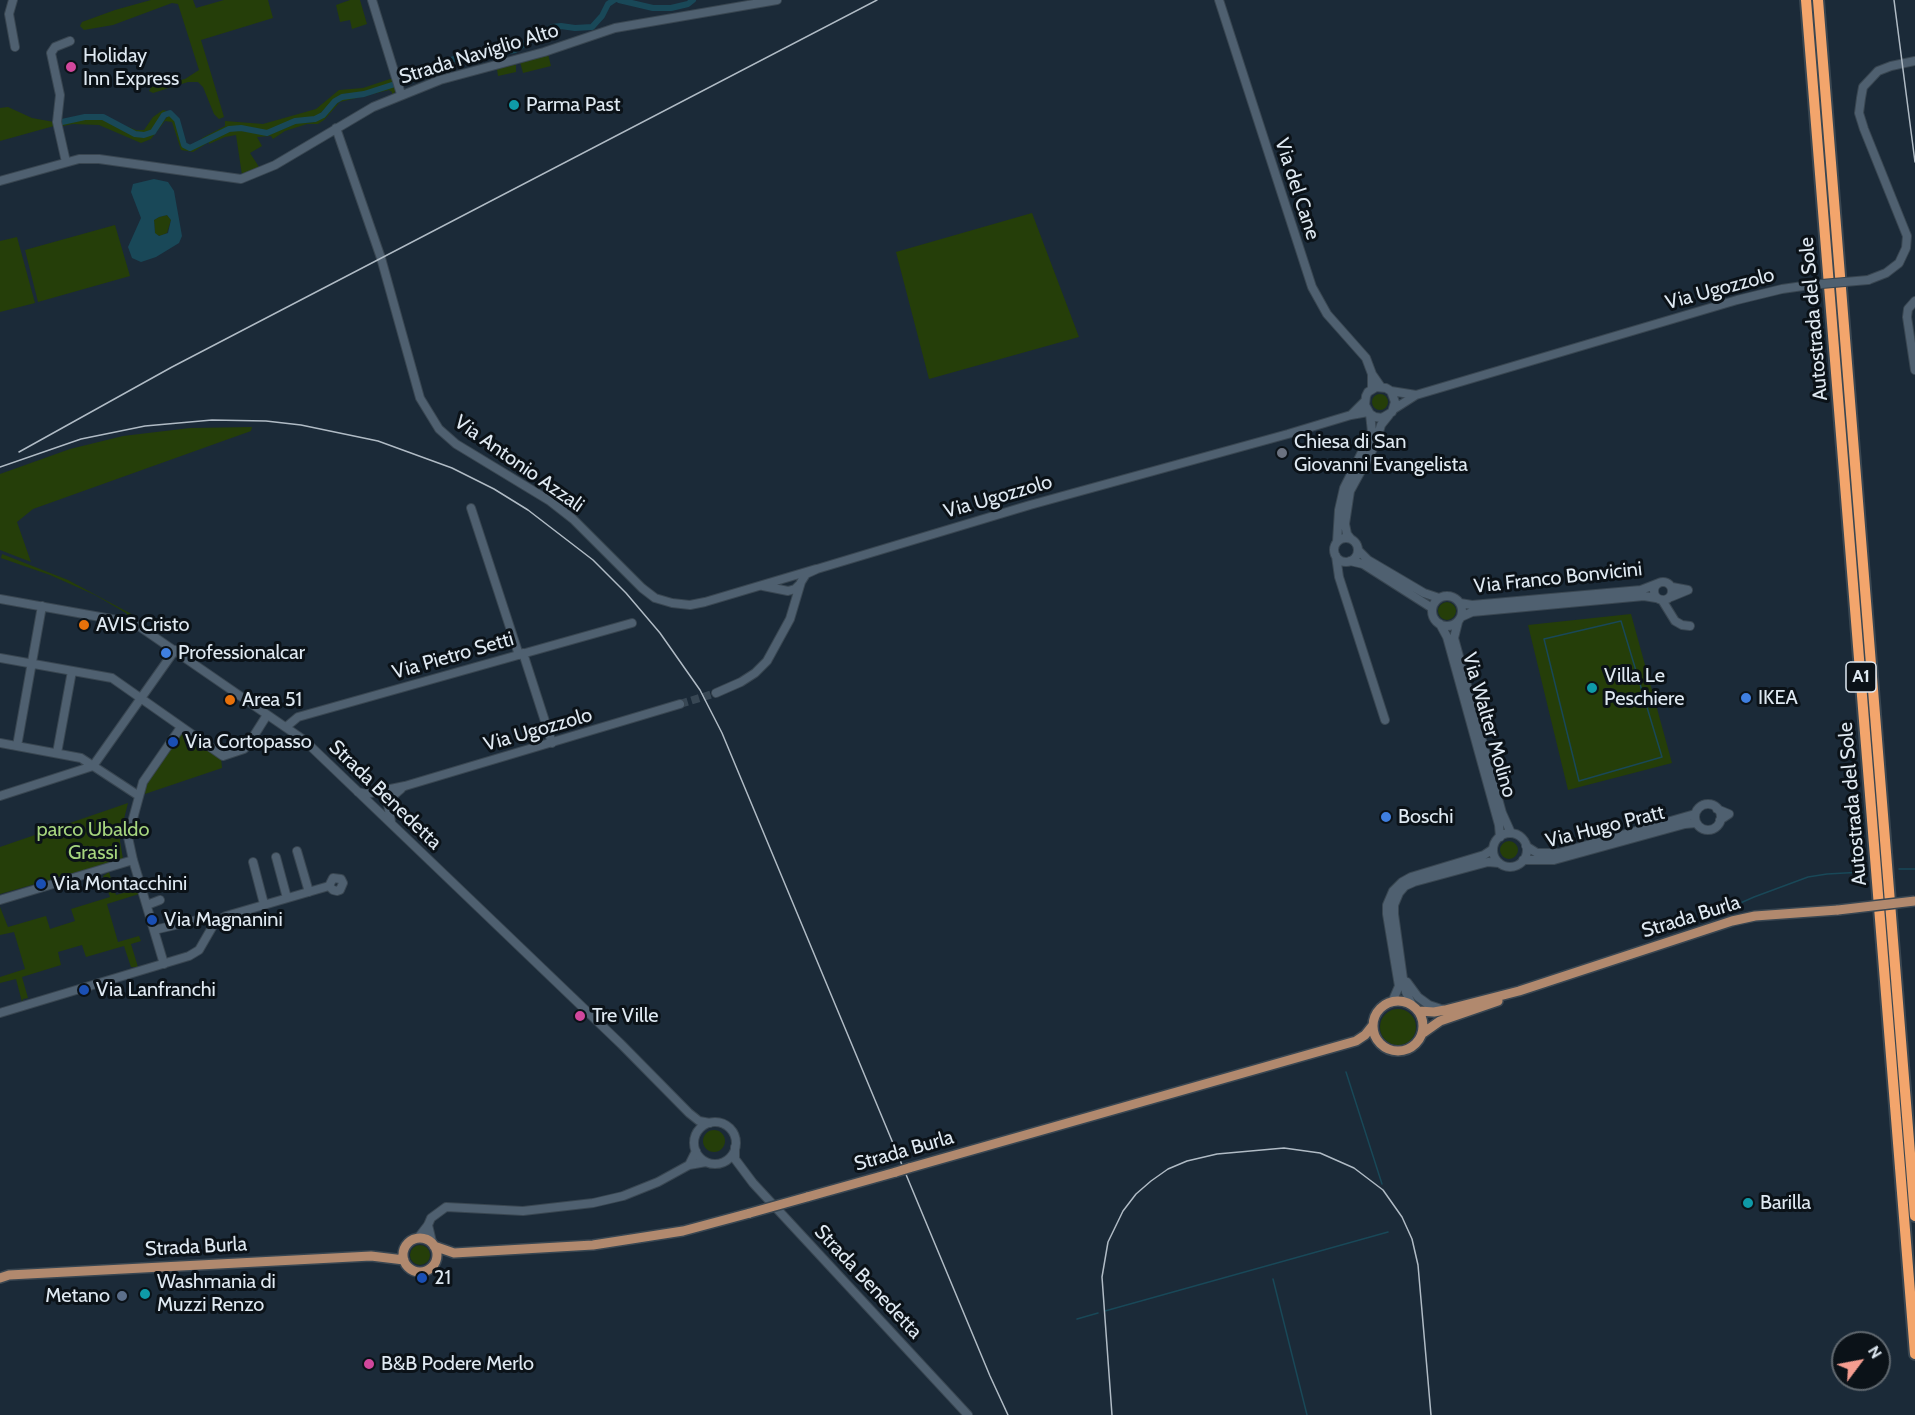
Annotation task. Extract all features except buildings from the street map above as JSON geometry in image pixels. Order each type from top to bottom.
[{"type":"highway","name":"Autostrada del Sole","points":[[1806,0],[1915,1354]]},
{"type":"highway","name":"Autostrada del Sole","points":[[1818,0],[1915,1216]]},
{"type":"main road","name":"Strada Burla","points":[[3,1275],[385,1257],[404,1260],[410,1268],[419,1272],[429,1269],[436,1261],[454,1253],[622,1241],[683,1231],[1356,1041],[1373,1025],[1378,1010],[1392,1002],[1398,1001],[1434,1012],[1445,1010],[1519,991],[1732,921],[1755,916],[1915,901]]},
{"type":"main road","name":"Strada Burla","points":[[1356,1041],[1379,1043],[1394,1052],[1407,1050],[1418,1042],[1423,1033],[1440,1021],[1492,1004],[1519,991]]},
{"type":"main road","points":[[1415,1008],[1424,1026],[1423,1033]]},
{"type":"main road","points":[[1373,1025],[1373,1032],[1379,1043]]},
{"type":"main road","name":"Strada Burla","points":[[385,1257],[396,1253],[418,1238],[454,1253]]},
{"type":"main road","points":[[433,1244],[437,1256],[436,1261]]},
{"type":"main road","points":[[404,1260],[405,1246]]},
{"type":"street","points":[[13,0],[9,18],[15,47]]},
{"type":"street","points":[[372,0],[399,88]]},
{"type":"street","name":"Strada Naviglio Alto","points":[[0,181],[79,159],[99,159],[241,179],[275,165],[373,107],[399,88],[544,52],[612,28],[777,0]]},
{"type":"street","name":"Via del Cane","points":[[1219,0],[1312,287],[1327,314],[1366,358],[1372,374],[1381,387]]},
{"type":"street","points":[[66,162],[57,122],[60,95],[51,53],[55,46],[70,41]]},
{"type":"street","name":"Via Ugozzolo","points":[[797,590],[806,574],[816,569],[1001,513],[1351,415],[1369,413],[1378,418],[1391,412],[1416,394],[1737,300],[1782,289],[1868,280],[1886,273],[1899,263],[1906,248],[1907,236],[1864,129],[1860,112],[1861,98],[1863,87],[1878,71],[1915,61]]},
{"type":"street","name":"Via Antonio Azzali","points":[[336,128],[381,258],[420,398],[439,429],[456,444],[550,501],[573,519],[642,588],[656,598],[690,605],[816,569]]},
{"type":"street","points":[[1915,301],[1908,309],[1907,317],[1915,370]]},
{"type":"street","name":"Via del Cane","points":[[1372,374],[1372,389]]},
{"type":"street","points":[[1372,389],[1381,387]]},
{"type":"street","name":"Via Ugozzolo","points":[[1381,387],[1391,391],[1416,394]]},
{"type":"street","name":"Via Ugozzolo","points":[[1351,415],[1365,401],[1368,392],[1372,389]]},
{"type":"street","points":[[1391,391],[1395,398],[1391,412],[1380,427],[1375,445],[1350,490],[1345,526],[1347,534],[1368,560],[1424,593],[1439,598],[1448,596],[1460,603]]},
{"type":"street","points":[[1365,401],[1373,425],[1371,436],[1342,492],[1337,542],[1334,549],[1340,577],[1385,720]]},
{"type":"street","points":[[471,508],[552,743]]},
{"type":"street","points":[[1337,542],[1342,539],[1351,539]]},
{"type":"street","points":[[1340,577],[1342,568],[1356,557],[1358,550]]},
{"type":"street","points":[[1336,556],[1342,561],[1363,564],[1432,608],[1439,598]]},
{"type":"street","points":[[776,580],[785,581],[797,590]]},
{"type":"street","name":"Via Franco Bonvicini","points":[[1460,603],[1472,605],[1641,590],[1665,582],[1672,587],[1665,598]]},
{"type":"street","name":"Via Franco Bonvicini","points":[[1659,583],[1654,590],[1665,598]]},
{"type":"street","points":[[759,586],[770,586],[785,591],[797,590]]},
{"type":"street","points":[[1672,587],[1688,591],[1665,598],[1678,624],[1690,626]]},
{"type":"street","points":[[779,589],[788,599],[791,613]]},
{"type":"street","points":[[716,693],[741,682],[767,661],[779,642],[791,613],[797,590]]},
{"type":"street","name":"Via Franco Bonvicini","points":[[1459,620],[1468,613],[1486,611],[1644,596],[1665,598]]},
{"type":"street","name":"Strada Benedetta","points":[[0,599],[126,622],[140,627],[304,740],[621,1044],[688,1113],[699,1121],[716,1122],[727,1126],[735,1137],[735,1159],[744,1171],[801,1236],[862,1298],[968,1415]]},
{"type":"street","name":"Via Walter Molino","points":[[1460,603],[1462,610],[1454,638],[1502,813],[1511,833]]},
{"type":"street","points":[[18,746],[42,606]]},
{"type":"street","name":"Via Walter Molino","points":[[1432,608],[1433,617],[1440,624],[1447,638],[1497,815],[1500,837]]},
{"type":"street","points":[[1440,624],[1447,626],[1459,620]]},
{"type":"street","name":"Via Pietro Setti","points":[[286,727],[298,717],[632,622]]},
{"type":"street","points":[[0,796],[93,766],[175,650]]},
{"type":"street","points":[[0,658],[111,678],[223,756],[244,749],[267,714]]},
{"type":"street","points":[[57,753],[72,671]]},
{"type":"street","name":"Via Ugozzolo","points":[[356,791],[366,794],[405,786],[680,704]]},
{"type":"street","points":[[164,964],[128,837],[143,782],[181,727]]},
{"type":"street","points":[[0,743],[81,758],[138,796]]},
{"type":"street","points":[[392,825],[388,804],[394,795],[405,786]]},
{"type":"street","points":[[381,792],[375,798],[375,808],[388,804]]},
{"type":"street","points":[[1712,805],[1717,809],[1720,820],[1716,828],[1708,831],[1701,829],[1696,823],[1695,814],[1699,808],[1712,805]]},
{"type":"street","name":"Via Hugo Pratt","points":[[1526,846],[1537,853],[1553,854],[1695,814]]},
{"type":"street","name":"Via Hugo Pratt","points":[[1523,860],[1554,861],[1685,824],[1696,823]]},
{"type":"street","points":[[1415,1008],[1406,992],[1401,966],[1394,914],[1394,905],[1399,893],[1405,886],[1414,882],[1488,862],[1512,867],[1523,860],[1526,851],[1526,846],[1520,837],[1511,833],[1495,841],[1493,849],[1499,863]]},
{"type":"street","points":[[1392,1002],[1399,986],[1387,905],[1394,891],[1402,882],[1411,877],[1484,855],[1493,849]]},
{"type":"street","points":[[297,851],[309,892]]},
{"type":"street","points":[[276,857],[287,898]]},
{"type":"street","points":[[0,900],[133,860]]},
{"type":"street","points":[[254,862],[264,904]]},
{"type":"street","points":[[0,1013],[189,956],[199,950],[214,924],[226,915],[329,886]]},
{"type":"street","points":[[147,905],[160,900]]},
{"type":"street","points":[[154,930],[197,920]]},
{"type":"street","points":[[1401,966],[1410,990],[1429,1005],[1445,1010]]},
{"type":"street","name":"Strada Benedetta","points":[[688,1113],[694,1126],[696,1151]]},
{"type":"street","points":[[695,1136],[703,1126],[710,1123]]},
{"type":"street","points":[[720,1163],[730,1157],[735,1147]]},
{"type":"street","points":[[689,1165],[696,1151],[706,1162]]},
{"type":"street","points":[[418,1238],[435,1214],[446,1207],[523,1211],[593,1203],[623,1196],[658,1182],[689,1165],[706,1162],[720,1163],[733,1165],[744,1171]]},
{"type":"street","points":[[429,1225],[433,1244]]},
{"type":"green space","points":[[151,0],[193,0],[196,8],[224,0],[268,0],[273,18],[201,40],[224,117],[219,119],[214,114],[203,87],[198,82],[188,82],[153,93],[149,91],[151,87],[185,79],[199,70],[178,4],[172,3],[113,25],[84,30],[80,26],[82,22]]},
{"type":"green space","points":[[350,0],[360,0],[367,24],[352,29],[350,20],[340,22],[336,5]]},
{"type":"green space","points":[[548,54],[551,66],[523,73],[520,62]]},
{"type":"green space","points":[[514,64],[516,72],[498,76],[497,69]]},
{"type":"green space","points":[[393,78],[395,83],[359,93],[340,95],[316,117],[295,119],[269,131],[227,127],[201,141],[202,138],[225,126],[225,121],[263,124],[316,109],[339,90],[363,88]]},
{"type":"green space","points":[[396,87],[392,95],[389,90],[371,94]]},
{"type":"green space","points":[[363,96],[340,102],[318,124],[307,124],[285,131],[273,139],[271,136],[257,137],[262,146],[250,153],[261,170],[242,175],[236,135],[209,144],[209,142],[193,152],[181,150],[172,122],[165,121],[151,139],[141,143],[99,125],[63,126],[62,124],[85,118],[102,118],[133,135],[144,137],[153,133],[169,115],[176,120],[182,145],[191,150],[227,131],[268,135],[297,123],[315,122],[344,98]]},
{"type":"green space","points":[[8,107],[32,118],[54,122],[54,126],[0,141],[0,108]]},
{"type":"green space","points":[[163,110],[167,111],[161,114],[154,129],[147,133],[135,132],[123,125],[136,130],[144,130],[153,117]]},
{"type":"green space","points":[[1032,213],[1079,337],[929,379],[896,252]]},
{"type":"green space","points":[[167,215],[171,220],[167,233],[160,236],[155,234],[154,220]]},
{"type":"green space","points":[[115,225],[130,276],[38,302],[25,250]]},
{"type":"green space","points":[[17,237],[35,303],[0,312],[0,241]]},
{"type":"green space","points":[[1380,394],[1386,396],[1388,402],[1386,408],[1380,410],[1374,408],[1372,402],[1374,396]]},
{"type":"green space","points":[[252,427],[251,431],[33,509],[17,522],[31,562],[0,550],[0,474],[70,449],[123,436],[190,428]]},
{"type":"green space","points":[[2,554],[68,580],[135,616],[133,618],[128,616],[95,595],[50,575],[1,558]]},
{"type":"green space","points":[[1447,602],[1453,605],[1456,611],[1453,617],[1447,620],[1441,617],[1438,611],[1441,605]]},
{"type":"green space","points":[[1631,614],[1672,763],[1568,790],[1528,625]]},
{"type":"green space","points":[[182,730],[221,758],[222,768],[142,795],[144,783]]},
{"type":"green space","name":"parco Ubaldo Grassi","points":[[128,803],[120,841],[123,859],[0,894],[0,847]]},
{"type":"green space","points":[[1509,841],[1515,844],[1518,850],[1515,856],[1509,859],[1503,856],[1500,850],[1503,844]]},
{"type":"green space","points":[[109,872],[116,895],[137,889],[139,894],[107,904],[118,942],[139,936],[141,941],[131,944],[138,967],[131,967],[124,946],[86,957],[82,945],[58,952],[61,965],[22,977],[28,998],[23,999],[22,1002],[16,979],[0,983],[0,977],[25,969],[14,932],[0,935],[0,907],[8,927],[46,916],[50,929],[75,921],[71,909],[110,897],[103,876]]},
{"type":"green space","points":[[1398,1009],[1410,1015],[1416,1027],[1410,1039],[1398,1045],[1386,1039],[1380,1027],[1386,1015]]},
{"type":"green space","points":[[710,1130],[718,1130],[725,1137],[725,1145],[718,1152],[710,1152],[703,1145],[703,1137]]},
{"type":"green space","points":[[416,1245],[424,1245],[430,1251],[430,1259],[424,1265],[416,1265],[410,1259],[410,1251]]},
{"type":"water","points":[[154,179],[168,182],[174,191],[182,236],[179,243],[156,257],[141,262],[132,258],[128,247],[141,218],[131,192],[133,184]],"holes":[[[167,215],[171,220],[168,233],[159,236],[155,233],[154,220]]]},
{"type":"waterway","points":[[401,83],[431,74],[451,60],[467,54],[515,50],[552,27],[592,27],[602,16],[608,4],[614,0]]},
{"type":"waterway","points":[[619,0],[653,8],[671,8],[688,4],[693,0]]},
{"type":"waterway","points":[[62,122],[85,117],[103,117],[135,134],[144,135],[153,132],[164,115],[170,113],[177,120],[184,145],[190,148],[229,129],[241,128],[267,133],[295,121],[315,119],[323,115],[335,101],[342,97],[364,94],[395,84]]},
{"type":"waterway","points":[[1621,621],[1662,757],[1579,781],[1544,639],[1621,621]]},
{"type":"waterway","points":[[1899,869],[1915,869]]},
{"type":"waterway","points":[[1720,912],[1808,877],[1863,872]]},
{"type":"waterway","points":[[1346,1072],[1382,1184]]},
{"type":"waterway","points":[[1105,1311],[1388,1232]]},
{"type":"waterway","points":[[1273,1279],[1307,1415]]},
{"type":"waterway","points":[[1077,1319],[1098,1313]]},
{"type":"tunnel","points":[[680,704],[716,693]]},
{"type":"railway","points":[[19,452],[172,367],[877,0]]},
{"type":"railway","points":[[1894,0],[1915,162]]},
{"type":"railway","points":[[0,467],[81,439],[145,426],[212,420],[266,421],[301,425],[378,441],[452,468],[494,489],[528,510],[593,560],[626,593],[660,633],[700,690],[722,733],[1008,1415]]},
{"type":"railway","points":[[1112,1415],[1102,1277],[1108,1242],[1123,1211],[1136,1194],[1151,1181],[1168,1169],[1187,1161],[1217,1154],[1284,1148],[1320,1153],[1354,1168],[1383,1190],[1402,1217],[1412,1239],[1418,1265],[1431,1415]]},
{"type":"place","name":"Holiday Inn Express","points":[[71,67]]},
{"type":"place","name":"Parma Past","points":[[514,105]]},
{"type":"place","name":"Chiesa di San Giovanni Evangelista","points":[[1282,453]]},
{"type":"place","name":"AVIS Cristo","points":[[84,625]]},
{"type":"place","name":"Professionalcar","points":[[166,653]]},
{"type":"place","name":"Villa Le Peschiere","points":[[1592,688]]},
{"type":"place","name":"IKEA","points":[[1746,698]]},
{"type":"place","name":"Area 51","points":[[230,700]]},
{"type":"place","name":"Via Cortopasso","points":[[173,742]]},
{"type":"place","name":"Boschi","points":[[1386,817]]},
{"type":"place","name":"Via Montacchini","points":[[41,884]]},
{"type":"place","name":"Via Magnanini","points":[[152,920]]},
{"type":"place","name":"Via Lanfranchi","points":[[84,990]]},
{"type":"place","name":"Tre Ville","points":[[580,1016]]},
{"type":"place","name":"Barilla","points":[[1748,1203]]},
{"type":"place","name":"21","points":[[422,1278]]},
{"type":"place","name":"Washmania di Muzzi Renzo","points":[[145,1294]]},
{"type":"place","name":"Metano","points":[[122,1296]]},
{"type":"place","name":"B&B Podere Merlo","points":[[369,1364]]}]
